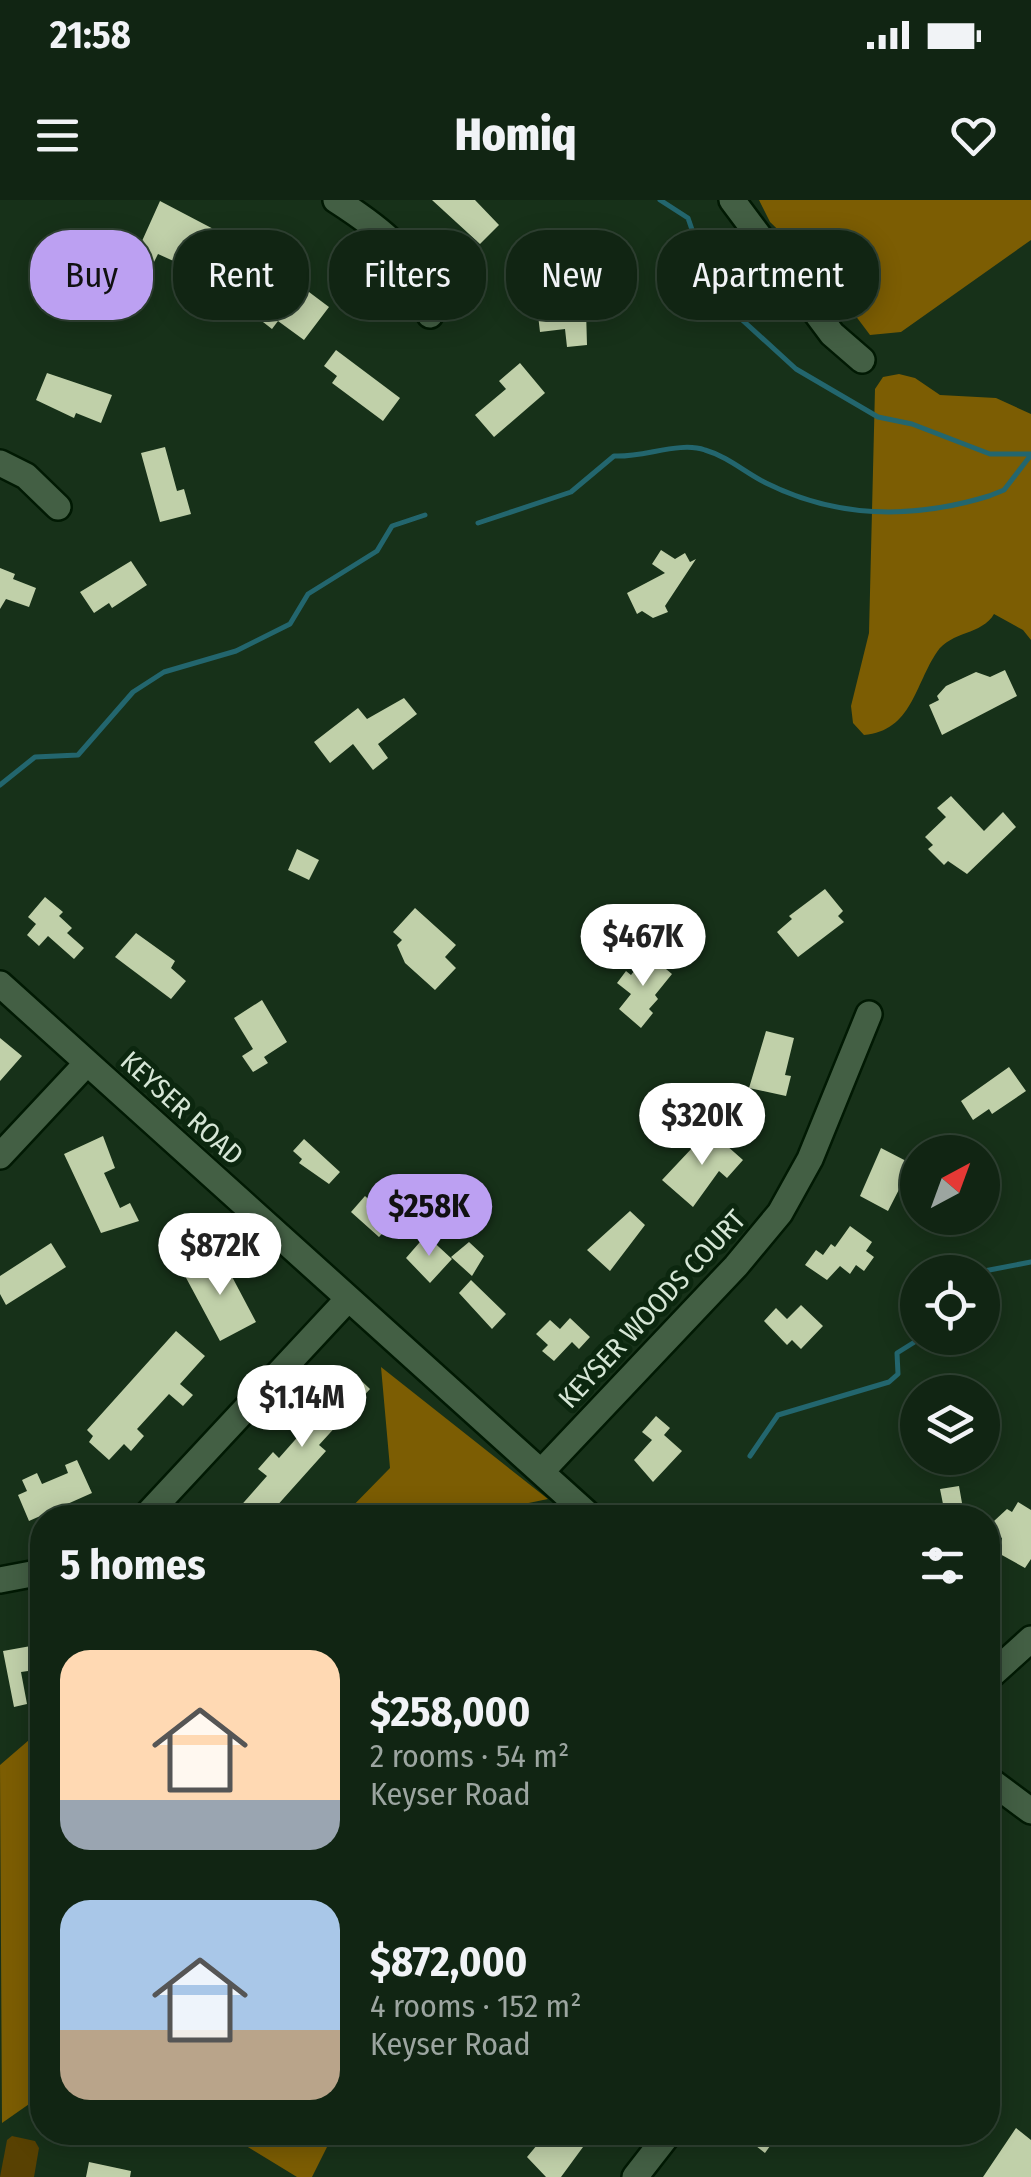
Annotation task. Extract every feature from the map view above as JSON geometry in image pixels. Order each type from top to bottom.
[{"type":"street","points":[[336,200],[373,230]]},
{"type":"street","points":[[732,200],[832,334],[862,360]]},
{"type":"street","points":[[0,463],[26,476],[58,507]]},
{"type":"street","name":"KEYSER ROAD","points":[[0,984],[578,1505]]},
{"type":"street","name":"KEYSER WOODS COURT","points":[[542,1472],[736,1266],[780,1213],[810,1159],[869,1014]]},
{"type":"street","points":[[0,1156],[87,1063]]},
{"type":"street","points":[[156,1505],[348,1299]]},
{"type":"street","points":[[0,1580],[30,1574]]},
{"type":"street","points":[[1000,1667],[1031,1639]]},
{"type":"street","points":[[1000,1788],[1031,1812]]},
{"type":"street","points":[[636,2177],[660,2145]]},
{"type":"shaded area","points":[[759,200],[1031,200],[1031,240],[901,332],[870,335],[859,320],[879,320],[879,230],[778,230]]},
{"type":"shaded area","points":[[899,374],[915,378],[940,395],[996,398],[1031,414],[1031,640],[1023,630],[994,614],[982,626],[943,645],[910,704],[893,725],[864,735],[853,723],[851,706],[869,633],[875,389],[883,377]]},
{"type":"shaded area","points":[[381,1367],[548,1499],[519,1505],[354,1505],[390,1468]]},
{"type":"shaded area","points":[[30,1740],[30,2103],[2,2123],[0,1765]]},
{"type":"shaded area","points":[[12,2136],[37,2145],[34,2177],[0,2177],[7,2140]]},
{"type":"shaded area","points":[[245,2145],[328,2145],[312,2177],[297,2177]]},
{"type":"building","points":[[432,200],[475,200],[499,225],[486,238],[486,230],[465,230]]},
{"type":"building","points":[[160,201],[215,230],[173,230],[173,261],[158,254],[153,264],[153,230],[147,230]]},
{"type":"building","points":[[309,292],[329,307],[304,340],[278,321],[272,329],[260,320],[309,320]]},
{"type":"building","points":[[539,320],[586,320],[587,345],[567,347],[565,329],[540,332]]},
{"type":"building","points":[[336,350],[400,398],[383,421],[332,383],[337,376],[324,366]]},
{"type":"building","points":[[520,363],[545,393],[494,437],[475,415],[506,389],[499,381]]},
{"type":"building","points":[[47,373],[112,395],[101,423],[76,413],[74,418],[36,400]]},
{"type":"building","points":[[165,447],[177,491],[184,489],[191,514],[160,522],[141,453]]},
{"type":"building","points":[[661,550],[675,559],[685,553],[690,562],[696,559],[665,606],[668,612],[653,618],[642,611],[637,614],[627,593],[665,573],[652,564]]},
{"type":"building","points":[[131,561],[147,585],[112,608],[109,603],[94,613],[80,592]]},
{"type":"building","points":[[0,568],[15,574],[13,579],[36,588],[29,607],[6,599],[0,609]]},
{"type":"building","points":[[1005,670],[1017,696],[942,735],[929,705],[939,700],[937,696],[946,686],[976,672],[990,677]]},
{"type":"building","points":[[404,698],[417,714],[378,744],[388,758],[373,770],[353,744],[330,763],[314,742],[358,708],[367,719]]},
{"type":"building","points":[[951,796],[984,831],[1003,812],[1016,827],[967,874],[948,861],[944,865],[928,849],[933,845],[925,837],[946,817],[937,808]]},
{"type":"building","points":[[297,849],[319,860],[309,880],[288,870]]},
{"type":"building","points":[[825,889],[843,911],[838,916],[844,922],[798,957],[777,932],[792,919],[789,916]]},
{"type":"building","points":[[45,897],[63,912],[59,916],[72,928],[67,933],[84,948],[74,959],[48,936],[39,946],[27,935],[36,924],[28,917]]},
{"type":"building","points":[[415,908],[456,945],[445,957],[456,968],[435,990],[405,963],[397,945],[402,940],[393,932]]},
{"type":"building","points":[[136,933],[175,961],[171,968],[186,981],[171,999],[115,957]]},
{"type":"building","points":[[648,954],[672,974],[655,995],[658,999],[649,1009],[653,1013],[641,1028],[619,1009],[631,994],[617,983],[626,971],[631,975]]},
{"type":"building","points":[[262,1000],[287,1042],[264,1057],[268,1063],[253,1072],[242,1056],[253,1049],[234,1018]]},
{"type":"building","points":[[766,1031],[794,1038],[785,1075],[791,1076],[786,1096],[749,1088]]},
{"type":"building","points":[[0,1038],[22,1056],[0,1081]]},
{"type":"building","points":[[1009,1067],[1026,1091],[992,1114],[989,1109],[973,1120],[961,1101]]},
{"type":"building","points":[[709,1130],[743,1160],[727,1178],[719,1171],[693,1207],[662,1180]]},
{"type":"building","points":[[103,1136],[115,1168],[104,1173],[120,1208],[130,1203],[139,1221],[101,1233],[64,1154]]},
{"type":"building","points":[[304,1139],[340,1172],[329,1184],[299,1163],[302,1159],[293,1151]]},
{"type":"building","points":[[881,1148],[900,1158],[900,1188],[888,1211],[860,1196]]},
{"type":"building","points":[[365,1196],[393,1222],[379,1237],[351,1212]]},
{"type":"building","points":[[630,1211],[645,1225],[610,1271],[587,1250]]},
{"type":"building","points":[[850,1226],[872,1242],[866,1251],[874,1257],[864,1271],[856,1265],[850,1274],[840,1266],[827,1280],[805,1265],[816,1250],[823,1255],[831,1244],[835,1247]]},
{"type":"building","points":[[426,1235],[452,1259],[430,1283],[406,1258]]},
{"type":"building","points":[[469,1242],[484,1256],[472,1276],[451,1257]]},
{"type":"building","points":[[51,1243],[66,1267],[6,1305],[0,1294],[0,1276]]},
{"type":"building","points":[[220,1254],[256,1322],[220,1341],[184,1274]]},
{"type":"building","points":[[471,1280],[506,1314],[492,1329],[459,1293]]},
{"type":"building","points":[[801,1305],[823,1326],[801,1349],[792,1340],[787,1345],[764,1321],[776,1308],[787,1319]]},
{"type":"building","points":[[570,1318],[590,1337],[579,1349],[572,1342],[554,1361],[542,1351],[548,1345],[536,1334],[550,1320],[560,1329]]},
{"type":"building","points":[[176,1331],[205,1356],[180,1384],[193,1395],[183,1406],[169,1394],[137,1429],[144,1436],[131,1451],[124,1444],[109,1460],[89,1442],[93,1436],[87,1430]]},
{"type":"building","points":[[350,1370],[370,1389],[319,1445],[326,1451],[278,1505],[241,1505],[267,1476],[258,1469],[273,1452],[279,1458],[317,1415],[313,1411]]},
{"type":"building","points":[[656,1416],[670,1428],[664,1435],[682,1451],[653,1482],[634,1460],[652,1440],[642,1432]]},
{"type":"building","points":[[77,1460],[92,1493],[65,1505],[30,1505],[29,1521],[18,1495],[27,1491],[22,1480],[37,1473],[42,1484],[68,1473],[65,1465]]},
{"type":"building","points":[[959,1486],[962,1503],[944,1505],[940,1489]]},
{"type":"building","points":[[1018,1502],[1031,1510],[1031,1559],[1025,1568],[1000,1554],[1000,1515],[1007,1509],[1012,1512]]},
{"type":"building","points":[[30,1646],[30,1671],[21,1672],[27,1704],[14,1707],[3,1651]]},
{"type":"building","points":[[1016,2128],[1031,2140],[1031,2177],[983,2177]]},
{"type":"building","points":[[537,2145],[584,2145],[561,2177],[546,2177],[527,2157]]},
{"type":"building","points":[[755,2145],[771,2145],[765,2153]]},
{"type":"building","points":[[89,2162],[131,2171],[130,2177],[86,2177]]},
{"type":"waterway","points":[[660,200],[688,218],[708,276],[727,306],[796,369],[878,417],[912,424],[990,454],[1031,454]]},
{"type":"waterway","points":[[478,523],[571,492],[614,456],[672,448],[714,453],[793,495],[876,512],[933,509],[989,496],[1004,490],[1031,455]]},
{"type":"waterway","points":[[0,785],[35,757],[78,755],[133,692],[164,672],[236,651],[290,624],[308,594],[377,551],[392,526],[425,515]]},
{"type":"waterway","points":[[1000,1268],[1031,1262]]},
{"type":"waterway","points":[[750,1456],[778,1415],[889,1382],[898,1374],[900,1351]]}]
